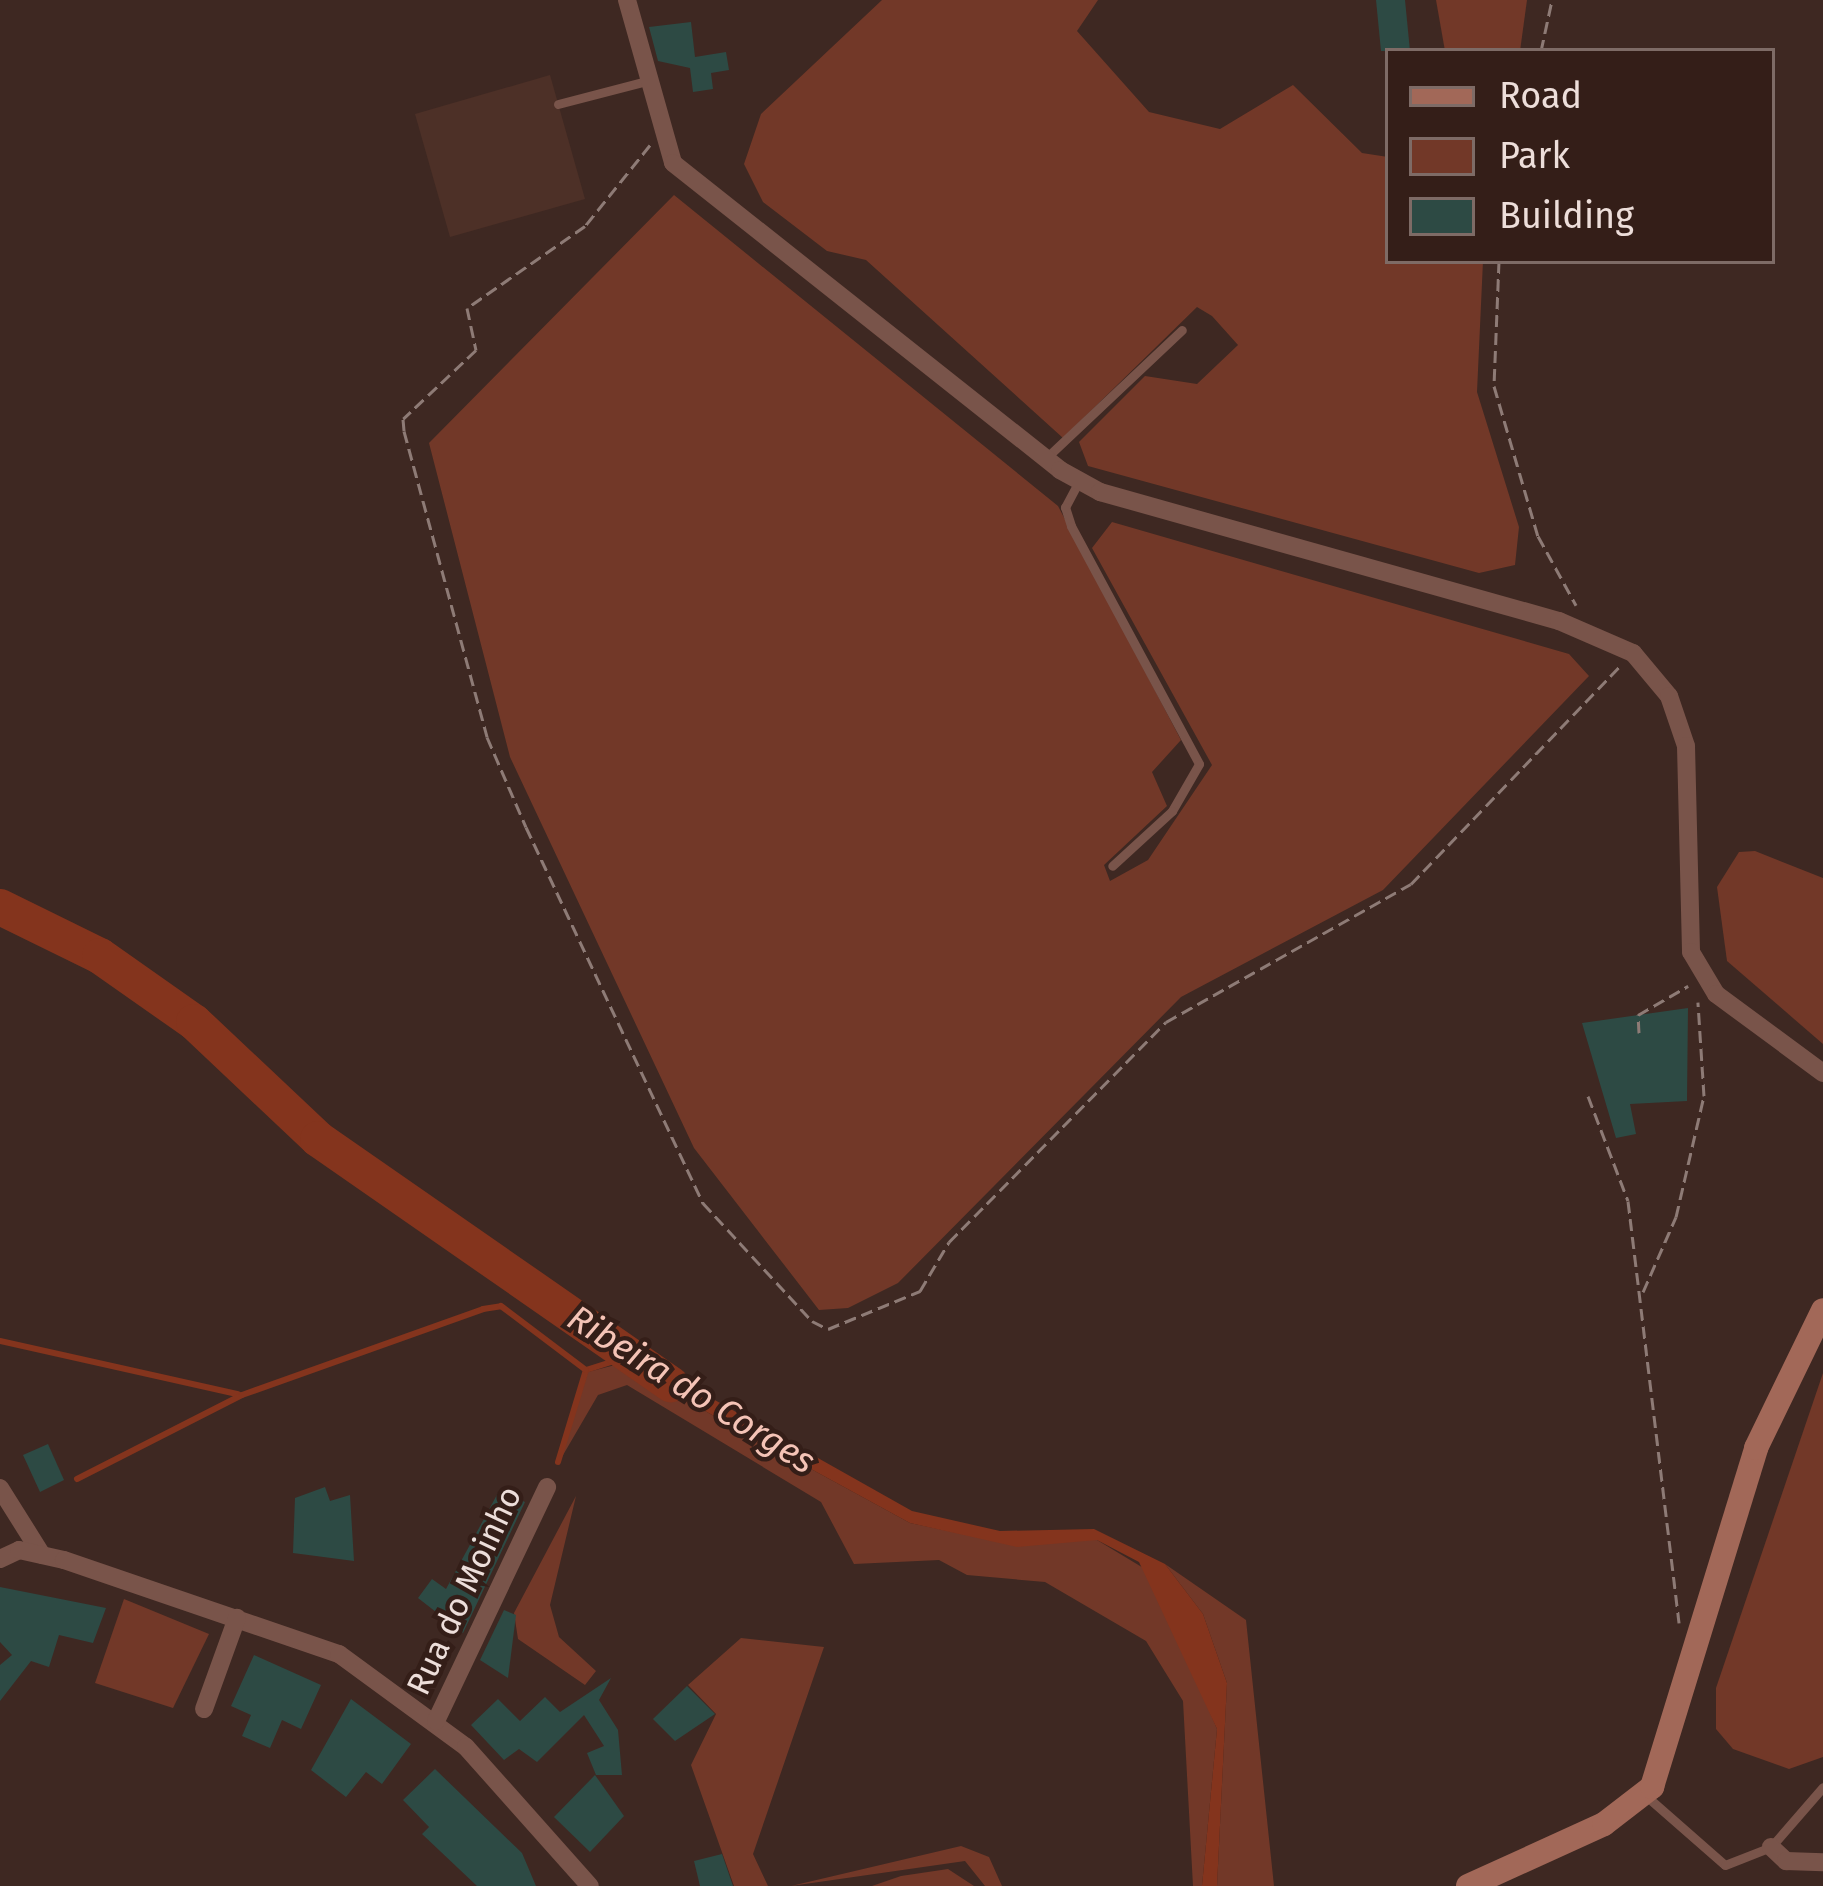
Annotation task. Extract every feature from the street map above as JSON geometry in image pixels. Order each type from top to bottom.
[{"type":"main road","points":[[1468,1886],[1645,1795],[1756,1448],[1823,1310]]},
{"type":"street","points":[[627,0],[660,136],[724,212],[1046,459],[1079,480],[1588,634],[1633,653],[1669,696],[1686,746],[1682,909],[1696,981],[1823,1073]]},
{"type":"street","name":"Rua do Moinho","points":[[436,1721],[547,1487]]},
{"type":"street","points":[[0,1488],[42,1555]]},
{"type":"street","points":[[0,1540],[339,1654],[436,1721],[590,1886]]},
{"type":"street","points":[[0,1558],[19,1550]]},
{"type":"street","points":[[203,1709],[237,1618]]},
{"type":"street","points":[[1771,1846],[1786,1861],[1823,1862]]},
{"type":"lane","points":[[559,104],[646,81]]},
{"type":"lane","points":[[1046,459],[1182,330]]},
{"type":"lane","points":[[1079,480],[1065,507],[1071,526],[1199,764],[1172,811],[1112,866]]},
{"type":"lane","points":[[1645,1795],[1725,1865],[1771,1846],[1823,1787]]},
{"type":"path","points":[[1542,48],[1552,0]]},
{"type":"path","points":[[660,136],[585,226],[467,308],[476,350],[403,419],[404,431],[487,737],[526,827],[704,1203],[812,1321],[828,1329],[920,1291],[950,1242],[1166,1022],[1411,884],[1633,653]]},
{"type":"path","points":[[1499,264],[1494,386],[1538,536],[1588,634]]},
{"type":"path","points":[[1639,1033],[1638,1015],[1696,981],[1709,1041],[1704,1096],[1676,1217],[1642,1296]]},
{"type":"path","points":[[1588,1096],[1628,1201],[1682,1641]]},
{"type":"shaded area","points":[[550,75],[585,199],[450,237],[415,114]]},
{"type":"green space","points":[[882,0],[1098,0],[1077,31],[1149,112],[1220,129],[1293,85],[1362,153],[1385,157],[1385,264],[1483,264],[1477,392],[1519,527],[1515,565],[1479,573],[1088,466],[1079,442],[1145,376],[1197,384],[1238,345],[1212,316],[1197,307],[1063,438],[866,260],[827,251],[763,202],[744,164],[761,114]]},
{"type":"green space","points":[[1436,0],[1527,0],[1520,48],[1444,48]]},
{"type":"green space","points":[[674,195],[1058,506],[1181,740],[1152,772],[1167,806],[1104,865],[1110,881],[1148,860],[1212,765],[1092,548],[1112,522],[1569,654],[1589,676],[1383,890],[1181,997],[898,1283],[848,1308],[819,1310],[694,1148],[510,757],[429,443]]},
{"type":"green space","points":[[1755,851],[1823,878],[1823,1044],[1727,961],[1717,887],[1739,852]]},
{"type":"green space","points":[[619,1364],[910,1523],[991,1540],[1097,1540],[1150,1572],[1217,1729],[1202,1886],[1193,1886],[1183,1701],[1146,1641],[1045,1582],[967,1575],[939,1560],[854,1564],[821,1502],[627,1385],[598,1395],[559,1462],[588,1372]]},
{"type":"green space","points":[[1823,1373],[1823,1757],[1789,1769],[1733,1749],[1716,1729],[1716,1688]]},
{"type":"green space","points":[[576,1496],[550,1605],[559,1637],[596,1671],[585,1685],[518,1639],[514,1613]]},
{"type":"green space","points":[[1165,1564],[1246,1620],[1274,1886],[1217,1886],[1227,1683],[1203,1614]]},
{"type":"green space","points":[[124,1599],[209,1634],[173,1708],[95,1683]]},
{"type":"green space","points":[[741,1638],[824,1647],[753,1854],[768,1886],[734,1886],[691,1765],[716,1714],[688,1685]]},
{"type":"green space","points":[[961,1846],[989,1857],[1002,1886],[985,1886],[965,1861],[791,1886]]},
{"type":"green space","points":[[948,1869],[974,1886],[872,1886],[901,1876]]},
{"type":"water","points":[[635,1355],[912,1511],[1000,1531],[1094,1529],[1165,1564],[1203,1614],[1227,1683],[1217,1886],[1202,1886],[1217,1729],[1139,1562],[1097,1540],[1017,1547],[910,1523],[619,1364]]},
{"type":"building","points":[[1376,0],[1405,0],[1410,48],[1381,51]]},
{"type":"building","points":[[691,22],[695,57],[726,52],[729,70],[711,73],[713,89],[693,92],[690,68],[658,61],[649,27]]},
{"type":"building","points":[[1688,1008],[1687,1101],[1630,1104],[1636,1134],[1616,1138],[1582,1023]]},
{"type":"building","points":[[48,1444],[64,1480],[40,1492],[23,1455]]},
{"type":"building","points":[[325,1487],[330,1501],[350,1495],[354,1561],[293,1553],[295,1498]]},
{"type":"building","points":[[499,1491],[525,1502],[463,1633],[418,1598],[432,1579],[446,1589]]},
{"type":"building","points":[[0,1587],[106,1608],[93,1643],[59,1635],[49,1667],[31,1661],[0,1701],[0,1665],[12,1655],[0,1642]]},
{"type":"building","points":[[504,1610],[516,1615],[508,1678],[480,1660]]},
{"type":"building","points":[[254,1655],[321,1685],[301,1729],[282,1720],[270,1748],[242,1736],[251,1715],[231,1706]]},
{"type":"building","points":[[611,1678],[599,1700],[618,1730],[622,1775],[596,1775],[587,1753],[604,1746],[584,1715],[537,1762],[519,1749],[504,1760],[471,1725],[498,1699],[520,1721],[545,1697],[560,1712]]},
{"type":"building","points":[[687,1686],[715,1714],[675,1741],[653,1719]]},
{"type":"building","points":[[351,1699],[411,1744],[382,1784],[366,1772],[346,1797],[311,1770]]},
{"type":"building","points":[[435,1769],[522,1853],[536,1886],[477,1886],[422,1834],[429,1827],[403,1800]]},
{"type":"building","points":[[595,1775],[624,1816],[590,1852],[554,1817]]},
{"type":"building","points":[[722,1854],[733,1886],[700,1886],[694,1861]]},
{"type":"waterway","name":"Ribeira do Corges","points":[[0,907],[100,956],[194,1022],[318,1139],[671,1384]]},
{"type":"waterway","points":[[77,1479],[242,1395],[483,1309],[501,1306],[586,1370]]},
{"type":"waterway","points":[[0,1341],[238,1394]]},
{"type":"waterway","points":[[586,1370],[627,1357]]},
{"type":"waterway","points":[[558,1462],[586,1370]]}]
